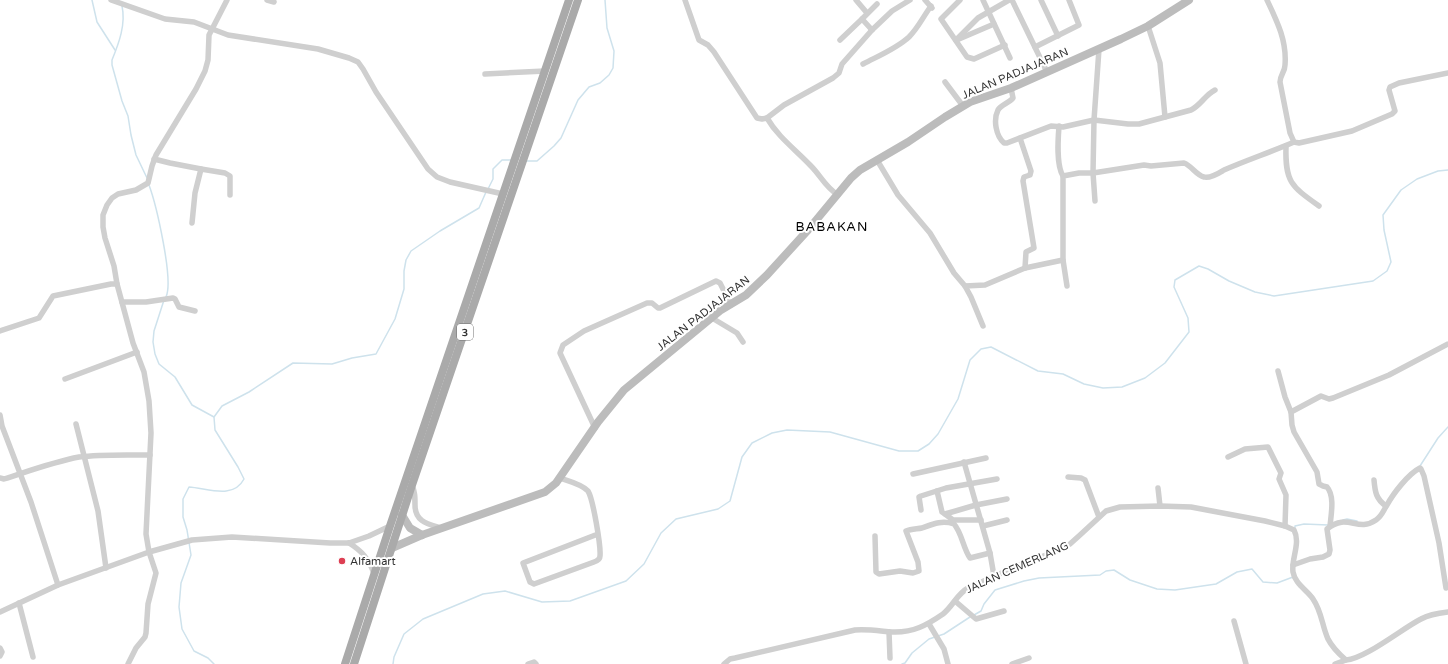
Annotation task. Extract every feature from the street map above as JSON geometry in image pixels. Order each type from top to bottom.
[{"type":"main road","name":"3","points":[[354,664],[412,485],[420,451],[503,194],[568,0]]},
{"type":"main road","name":"3","points":[[345,664],[390,526],[420,451],[578,0]]},
{"type":"street","points":[[111,0],[165,19],[194,22],[228,36],[331,52],[358,62],[364,69],[376,92],[428,169],[437,177],[450,182],[503,194]]},
{"type":"street","points":[[128,664],[136,648],[145,637],[148,604],[156,573],[149,552],[146,534],[151,415],[145,377],[122,302],[114,266],[105,238],[103,215],[107,204],[115,196],[136,190],[147,184],[154,158],[205,71],[208,60],[209,35],[227,0]]},
{"type":"street","points":[[267,0],[274,2]]},
{"type":"street","points":[[685,0],[699,40],[708,45],[714,52],[757,118],[762,119],[768,118],[784,105],[833,78],[839,73],[842,64],[872,30],[892,11],[910,0]]},
{"type":"street","points":[[856,0],[867,14]]},
{"type":"street","points":[[863,64],[898,46],[907,38],[922,21],[931,7],[925,0]]},
{"type":"street","points":[[960,0],[941,19],[965,55],[972,59],[1004,45]]},
{"type":"street","points":[[983,0],[1010,58]]},
{"type":"street","points":[[956,40],[970,25],[988,12],[1009,0]]},
{"type":"street","points":[[1012,0],[1047,72]]},
{"type":"street","points":[[1041,0],[1058,36]]},
{"type":"street","points":[[1035,47],[1079,25],[1069,0]]},
{"type":"street","name":"JALAN PADJAJARAN","points":[[392,548],[422,535],[545,492],[560,478],[624,390],[721,310],[746,295],[766,275],[838,195],[851,178],[860,170],[918,136],[963,106],[1011,88],[1099,49],[1148,26],[1189,0]]},
{"type":"street","points":[[1267,0],[1282,34],[1285,67],[1280,77],[1280,82],[1290,133],[1294,142]]},
{"type":"street","points":[[840,40],[877,4]]},
{"type":"street","points":[[862,19],[872,30]]},
{"type":"street","points":[[956,40],[994,24]]},
{"type":"street","points":[[1148,26],[1161,69],[1165,117]]},
{"type":"street","points":[[1095,201],[1093,173],[1094,120],[1099,49]]},
{"type":"street","points":[[484,74],[545,71]]},
{"type":"street","points":[[1063,176],[1144,165],[1151,166],[1184,163],[1188,164],[1194,171],[1204,177],[1210,178],[1234,166],[1294,142],[1299,143],[1343,134],[1392,114],[1395,110],[1389,90],[1391,86],[1448,73]]},
{"type":"street","points":[[945,82],[963,106]]},
{"type":"street","points":[[1011,88],[1012,98],[998,110],[996,126],[998,136],[1004,143],[1043,128],[1063,127],[1094,120],[1139,124],[1196,108],[1208,94],[1215,90]]},
{"type":"street","points":[[768,118],[784,139],[813,167],[824,184],[838,195]]},
{"type":"street","points":[[1059,126],[1058,150],[1061,172],[1063,176],[1063,260],[1068,286]]},
{"type":"street","points":[[1020,138],[1031,174],[1024,177],[1034,248],[1026,252],[1026,268]]},
{"type":"street","points":[[1286,146],[1286,161],[1290,180],[1295,188],[1319,206]]},
{"type":"street","points":[[154,158],[170,163],[225,173],[230,176],[230,195]]},
{"type":"street","points":[[877,160],[898,195],[930,233],[954,273],[965,286],[971,296],[983,326]]},
{"type":"street","points":[[192,223],[195,193],[201,169]]},
{"type":"street","points":[[965,286],[985,285],[1026,268],[1063,260]]},
{"type":"street","points":[[595,428],[560,353],[563,345],[584,331],[621,316],[647,303],[652,303],[660,308],[716,281],[720,283],[731,305]]},
{"type":"street","points":[[0,331],[39,318],[53,296],[104,285],[117,284]]},
{"type":"street","points":[[122,302],[146,302],[173,298],[179,307],[194,311]]},
{"type":"street","points":[[712,318],[737,332],[743,342]]},
{"type":"street","points":[[1292,412],[1321,396],[1329,399],[1333,398],[1389,375],[1448,344]]},
{"type":"street","points":[[65,379],[137,352]]},
{"type":"street","points":[[1278,370],[1285,396],[1292,412],[1292,425],[1294,432],[1317,472],[1319,484],[1327,487],[1330,491],[1331,503],[1330,526],[1327,529],[1330,550],[1329,554],[1324,557],[1310,559],[1293,565]]},
{"type":"street","points":[[0,416],[2,426],[20,473],[58,585]]},
{"type":"street","points":[[76,424],[98,511],[106,568]]},
{"type":"street","points":[[1228,457],[1245,449],[1268,447],[1281,473],[1279,479],[1286,495],[1285,526],[1294,530],[1297,538],[1293,565],[1294,577],[1316,604],[1328,639],[1346,660]]},
{"type":"street","points":[[0,478],[4,479],[48,464],[84,457],[106,455],[150,455]]},
{"type":"street","points":[[913,474],[986,458]]},
{"type":"street","points":[[964,462],[982,523],[994,576]]},
{"type":"street","points":[[1330,526],[1343,521],[1349,521],[1360,525],[1371,523],[1380,517],[1397,490],[1406,480],[1418,469],[1421,469],[1436,528],[1446,588]]},
{"type":"street","points":[[1068,477],[1081,478],[1085,480],[1099,517]]},
{"type":"street","points":[[560,478],[574,483],[588,491],[591,497],[598,534],[600,557],[598,560],[534,584],[530,582],[523,563],[598,534]]},
{"type":"street","points":[[921,510],[919,497],[970,483],[997,479]]},
{"type":"street","points":[[1374,480],[1376,495],[1386,506]]},
{"type":"street","points":[[412,485],[415,491],[416,512],[419,519],[424,523],[442,528]]},
{"type":"street","points":[[1158,488],[1160,506]]},
{"type":"street","points":[[937,491],[942,512],[953,520],[982,523],[1007,520]]},
{"type":"street","points":[[945,514],[976,505],[1007,499]]},
{"type":"street","name":"JALAN CEMERLANG","points":[[724,664],[730,659],[856,630],[871,629],[889,632],[913,630],[929,624],[948,610],[961,592],[976,583],[1060,550],[1075,540],[1099,517],[1106,512],[1120,507],[1191,507],[1285,526]]},
{"type":"street","points":[[402,515],[410,528],[422,535]]},
{"type":"street","points":[[875,536],[876,572],[879,574],[900,571],[913,573],[919,571],[918,562],[906,531],[921,528],[934,523],[941,522],[954,524],[970,558],[990,554]]},
{"type":"street","points":[[0,612],[58,585],[149,552],[192,540],[206,538],[246,537],[330,543],[349,542],[369,536],[390,526]]},
{"type":"street","points":[[349,542],[359,549],[370,562],[375,574]]},
{"type":"street","points":[[955,601],[976,619],[1004,611]]},
{"type":"street","points":[[19,603],[33,657]]},
{"type":"street","points":[[1335,664],[1358,656],[1378,646],[1421,619],[1433,614],[1448,612]]},
{"type":"street","points":[[1234,621],[1246,664]]},
{"type":"street","points":[[929,624],[944,649],[948,664]]},
{"type":"street","points":[[889,632],[890,658]]},
{"type":"street","points":[[0,648],[2,652],[0,656]]},
{"type":"street","points":[[1012,664],[1029,658]]},
{"type":"street","points":[[528,664],[534,662],[536,664]]},
{"type":"waterway","points":[[92,0],[97,22],[115,50]]},
{"type":"waterway","points":[[526,161],[537,161],[554,146],[561,138],[578,100],[589,87],[600,83],[609,75],[613,68],[614,51],[607,28],[605,0]]},
{"type":"waterway","points":[[122,6],[122,27],[112,60],[112,65],[122,101],[128,116],[136,155],[147,178]]},
{"type":"waterway","points":[[488,189],[493,179],[493,169],[502,160],[511,160]]},
{"type":"waterway","points":[[393,664],[394,657],[404,634],[423,619],[483,594],[505,591],[542,602],[570,601],[626,581],[644,564],[661,533],[676,519],[718,509],[730,501],[742,457],[752,443],[772,433],[787,430],[830,432],[899,451],[918,451],[929,444],[938,434],[958,399],[970,360],[981,349],[991,347],[1038,371],[1063,374],[1084,384],[1103,388],[1122,387],[1145,378],[1165,363],[1189,332],[1188,318],[1174,287],[1175,280],[1199,266],[1255,292],[1274,296],[1373,281],[1387,271],[1391,262],[1384,230],[1383,215],[1401,190],[1417,179],[1438,171],[1448,170]]},
{"type":"waterway","points":[[149,185],[160,224],[166,259],[168,275],[166,297]]},
{"type":"waterway","points":[[214,664],[208,658],[194,651],[182,629],[179,607],[181,583],[191,555],[187,530],[183,517],[183,499],[189,487],[227,491],[239,485],[244,479],[215,430],[214,417],[222,406],[249,392],[293,363],[332,364],[352,358],[376,354],[395,319],[404,289],[404,271],[406,260],[411,251],[440,231],[479,208],[486,192]]},
{"type":"waterway","points":[[164,300],[154,331],[153,342],[155,354],[159,364],[175,377],[192,405],[214,417]]},
{"type":"waterway","points":[[1420,466],[1438,438],[1448,427]]},
{"type":"waterway","points":[[1343,520],[1347,519],[1357,521]]},
{"type":"waterway","points":[[1295,529],[1295,526],[1304,524],[1328,525]]},
{"type":"waterway","points":[[974,615],[981,611],[984,604],[995,590],[1039,578],[1100,575],[1106,571],[1114,570],[1130,580],[1157,589],[1175,590],[1216,584],[1237,572],[1252,569],[1263,582],[1277,583],[1293,577]]},
{"type":"waterway","points":[[902,664],[905,663],[912,653],[929,639],[944,634],[970,617]]},
{"type":"place","name":"Alfamart","points":[[342,561]]},
{"type":"district","name":"BABAKAN","points":[[832,226]]}]
